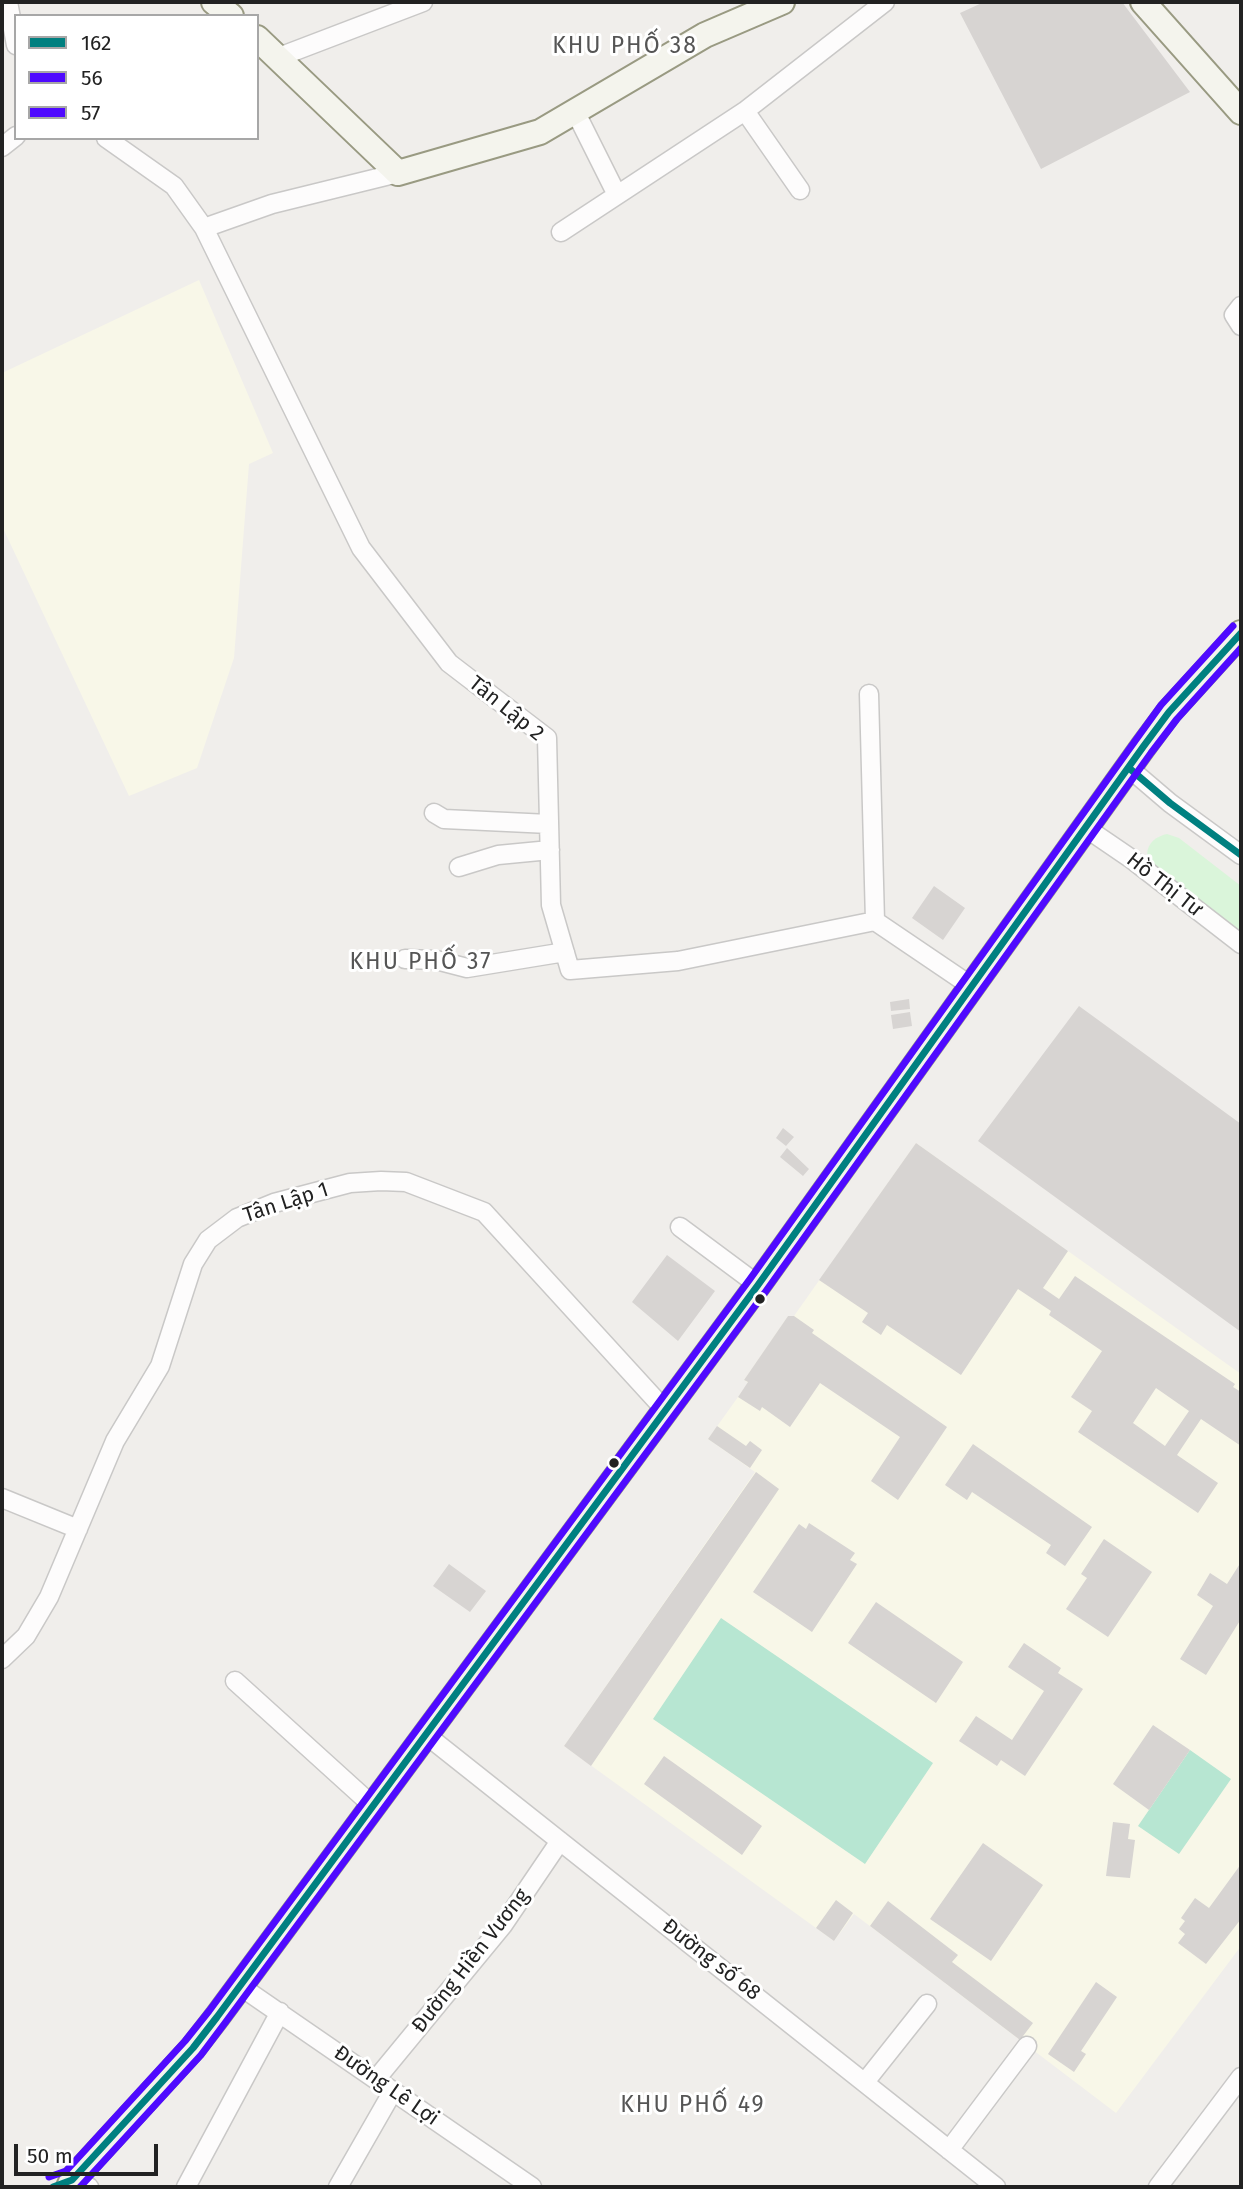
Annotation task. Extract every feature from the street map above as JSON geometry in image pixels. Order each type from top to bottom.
[{"type":"main road","points":[[214,2],[229,14]]},
{"type":"main road","points":[[259,40],[398,173],[540,132],[746,9],[782,2]]},
{"type":"main road","points":[[1143,2],[1241,112]]},
{"type":"main road","points":[[70,2185],[193,2048],[240,1986],[758,1285],[1169,712],[1241,633]]},
{"type":"street","points":[[8,2],[14,34]]},
{"type":"street","points":[[279,57],[423,2]]},
{"type":"street","points":[[561,232],[744,111],[885,2]]},
{"type":"street","points":[[575,111],[617,195]]},
{"type":"street","points":[[744,111],[800,190]]},
{"type":"street","name":"Tân Lập 2","points":[[109,140],[174,186],[204,228],[361,548],[449,663],[547,738],[551,905],[565,952]]},
{"type":"street","points":[[204,228],[271,204],[398,173]]},
{"type":"street","points":[[1241,306],[1234,315],[1241,326]]},
{"type":"street","points":[[869,694],[875,921]]},
{"type":"street","points":[[1129,768],[1170,803],[1241,855]]},
{"type":"street","points":[[434,813],[444,819],[549,824]]},
{"type":"street","name":"Hồ Thị Tư","points":[[1086,828],[1130,858],[1241,944]]},
{"type":"street","points":[[459,867],[498,855],[550,850]]},
{"type":"street","points":[[405,959],[436,960],[467,968],[565,952],[570,970],[678,961],[875,921],[971,986]]},
{"type":"street","name":"Tân Lập 1","points":[[2,1659],[26,1636],[49,1597],[115,1441],[160,1366],[193,1264],[208,1240],[237,1218],[274,1203],[350,1183],[406,1182],[484,1212],[665,1410]]},
{"type":"street","points":[[680,1227],[758,1285]]},
{"type":"street","points":[[2,1497],[78,1529]]},
{"type":"street","points":[[235,1681],[373,1806]]},
{"type":"street","name":"Đường số 68","points":[[425,1734],[996,2187]]},
{"type":"street","name":"Đường Hiền Vương","points":[[377,2078],[503,1925],[560,1841]]},
{"type":"street","name":"Đường Lê Lợi","points":[[240,1986],[532,2187]]},
{"type":"street","points":[[865,2082],[927,2004]]},
{"type":"street","points":[[186,2187],[279,2012]]},
{"type":"street","points":[[949,2150],[1027,2046]]},
{"type":"street","points":[[1158,2187],[1241,2077]]},
{"type":"street","points":[[338,2187],[393,2091]]},
{"type":"shaded area","points":[[199,280],[273,453],[249,464],[234,658],[197,768],[129,796],[2,526],[2,373]]},
{"type":"shaded area","points":[[916,1143],[1241,1374],[1241,1946],[1116,2113],[854,1914],[834,1941],[564,1746],[755,1472],[708,1439],[748,1383],[744,1380],[788,1316],[794,1316]]},
{"type":"green space","points":[[1167,834],[1179,838],[1241,886],[1241,939],[1150,867],[1147,856],[1149,846]]},
{"type":"green space","points":[[721,1618],[933,1763],[865,1864],[653,1719]]},
{"type":"green space","points":[[1190,1750],[1231,1779],[1179,1854],[1138,1826]]},
{"type":"building","points":[[984,2],[1122,2],[1190,92],[1041,169],[960,13]]},
{"type":"building","points":[[934,886],[965,908],[943,940],[912,918]]},
{"type":"building","points":[[909,999],[910,1009],[891,1011],[890,1002]]},
{"type":"building","points":[[1079,1006],[1241,1124],[1241,1332],[978,1141]]},
{"type":"building","points":[[910,1012],[912,1026],[893,1029],[891,1015]]},
{"type":"building","points":[[783,1128],[794,1137],[786,1146],[776,1138]]},
{"type":"building","points":[[916,1143],[1068,1251],[1043,1288],[1059,1299],[1075,1276],[1235,1384],[1233,1387],[1241,1392],[1241,1446],[1201,1419],[1177,1455],[1218,1483],[1198,1513],[1078,1432],[1092,1411],[1071,1397],[1102,1351],[1049,1315],[1051,1311],[1018,1289],[961,1375],[887,1325],[881,1335],[862,1322],[868,1313],[819,1280]],"holes":[[[1156,1388],[1189,1411],[1165,1446],[1133,1423]]]},
{"type":"building","points":[[787,1148],[809,1169],[803,1176],[780,1157]]},
{"type":"building","points":[[667,1255],[715,1291],[678,1341],[632,1302]]},
{"type":"building","points":[[788,1316],[794,1316],[814,1330],[812,1333],[947,1427],[898,1500],[871,1481],[900,1437],[820,1383],[790,1427],[762,1407],[760,1411],[738,1397],[748,1382],[744,1380]]},
{"type":"building","points":[[717,1426],[746,1446],[750,1441],[762,1450],[750,1468],[708,1439]]},
{"type":"building","points":[[973,1444],[1092,1527],[1065,1566],[1046,1553],[1051,1545],[972,1492],[967,1500],[945,1485]]},
{"type":"building","points":[[756,1472],[779,1489],[591,1766],[564,1746]]},
{"type":"building","points":[[809,1523],[855,1553],[850,1560],[857,1564],[812,1632],[753,1592],[799,1524],[806,1529]]},
{"type":"building","points":[[1104,1539],[1152,1572],[1108,1637],[1066,1609],[1087,1578],[1081,1574]]},
{"type":"building","points":[[1241,1562],[1241,1619],[1206,1675],[1180,1659],[1213,1606],[1197,1595],[1210,1573],[1227,1584]]},
{"type":"building","points":[[449,1564],[486,1591],[470,1612],[433,1586]]},
{"type":"building","points":[[876,1602],[963,1662],[936,1703],[848,1643]]},
{"type":"building","points":[[1024,1643],[1061,1668],[1058,1673],[1083,1689],[1025,1776],[1001,1760],[997,1766],[959,1741],[976,1716],[1012,1740],[1044,1691],[1008,1667]]},
{"type":"building","points":[[1153,1725],[1190,1750],[1149,1810],[1113,1784]]},
{"type":"building","points":[[664,1756],[762,1826],[742,1855],[644,1784]]},
{"type":"building","points":[[1113,1822],[1130,1824],[1128,1839],[1135,1840],[1130,1878],[1106,1876]]},
{"type":"building","points":[[983,1843],[1043,1885],[991,1961],[930,1919]]},
{"type":"building","points":[[1241,1864],[1241,1919],[1206,1964],[1178,1943],[1185,1934],[1179,1929],[1185,1921],[1181,1918],[1195,1898],[1209,1908]]},
{"type":"building","points":[[836,1900],[853,1913],[834,1941],[816,1928]]},
{"type":"building","points":[[888,1901],[958,1955],[952,1962],[1033,2023],[1020,2040],[870,1926]]},
{"type":"building","points":[[1096,1982],[1117,1997],[1081,2051],[1086,2054],[1074,2072],[1048,2054]]},
{"type":"transit line","name":"57","points":[[49,2177],[66,2171],[209,2011],[750,1279],[1161,705],[1233,626]]},
{"type":"transit line","name":"162","points":[[53,2187],[72,2180],[193,2048],[217,2017],[758,1285],[1143,747],[1169,712],[1241,633]]},
{"type":"transit line","name":"56","points":[[80,2187],[201,2055],[766,1291],[1151,753],[1177,719],[1241,648]]},
{"type":"transit line","name":"162","points":[[1129,768],[1170,803],[1241,855]]},
{"type":"district","name":"KHU PHỐ 38","points":[[625,47]]},
{"type":"district","name":"KHU PHỐ 37","points":[[421,963]]},
{"type":"district","name":"KHU PHỐ 49","points":[[693,2106]]}]
